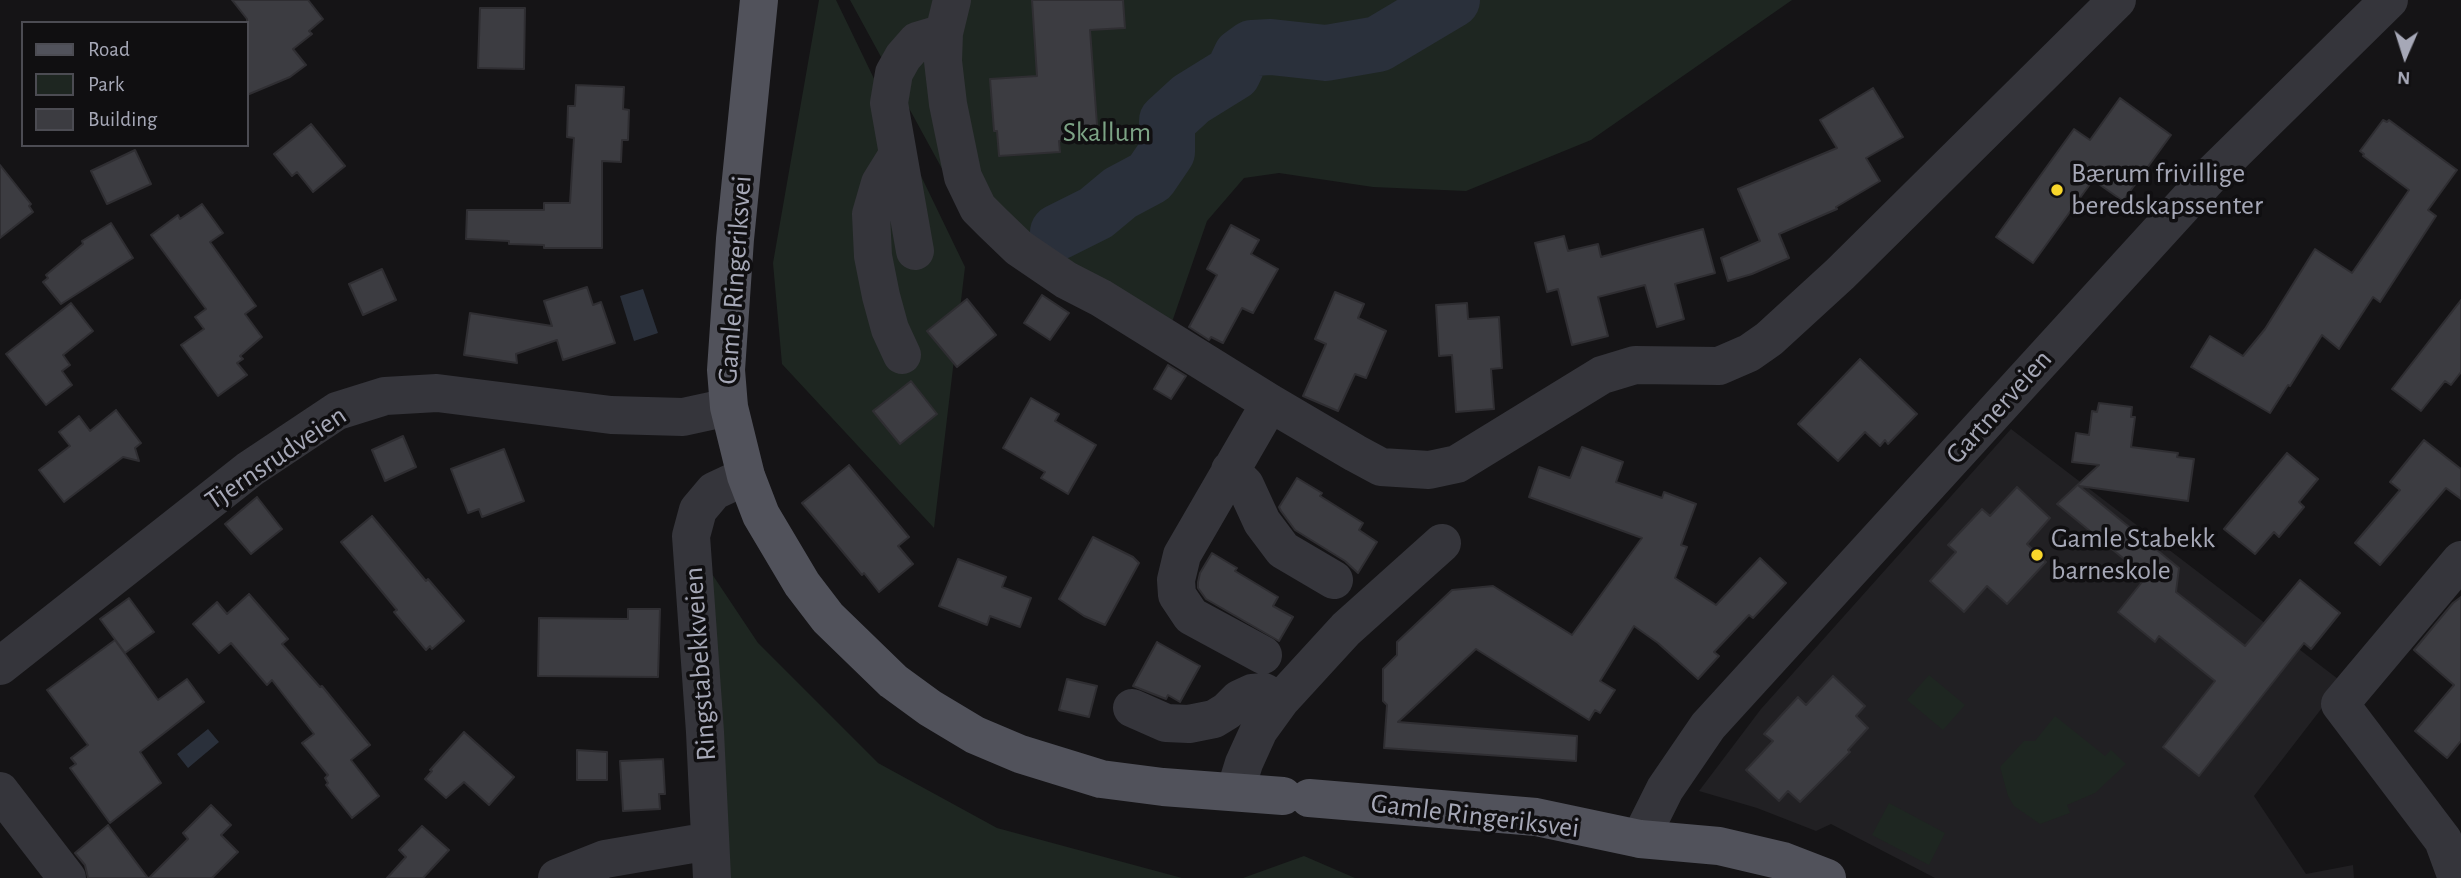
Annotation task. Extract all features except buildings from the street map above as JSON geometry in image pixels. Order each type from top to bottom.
[{"type":"main road","name":"Gamle Ringeriksvei","points":[[759,0],[726,337],[729,407],[746,476],[761,515],[802,584],[828,618],[892,681],[975,735],[1020,754],[1101,779],[1163,787],[1536,817],[1640,839],[1719,846],[1783,861],[1827,878]]},
{"type":"main road","name":"Gamle Ringeriksvei","points":[[1640,839],[1703,865],[1751,878]]},
{"type":"street","points":[[948,16],[943,61],[948,104],[963,177],[978,208],[1019,248],[1066,280],[1101,298],[1270,403],[1381,467],[1429,470],[1457,464],[1602,375],[1635,365],[1719,366],[1749,354],[1840,274],[2117,0]]},
{"type":"street","name":"Gartnerveien","points":[[1640,839],[1665,789],[1709,726],[2211,176],[2389,0]]},
{"type":"street","points":[[915,251],[889,103],[894,73],[903,57],[917,41],[948,16]]},
{"type":"street","points":[[898,154],[880,183],[871,214],[873,256],[881,296],[890,329],[902,355]]},
{"type":"street","name":"Tjernsrudveien","points":[[0,666],[250,469],[337,411],[385,396],[437,393],[611,415],[683,417],[729,407]]},
{"type":"street","points":[[1263,655],[1191,616],[1177,596],[1176,580],[1182,555],[1270,403]]},
{"type":"street","points":[[1230,470],[1245,485],[1262,522],[1283,550],[1334,580]]},
{"type":"street","name":"Ringstabekkveien","points":[[711,859],[691,536],[698,510],[714,491],[746,476]]},
{"type":"street","points":[[1235,792],[1259,730],[1280,701],[1346,629],[1442,543]]},
{"type":"street","points":[[2457,878],[2443,840],[2340,704],[2461,560]]},
{"type":"street","points":[[1132,708],[1166,723],[1189,724],[1214,719],[1239,699],[1252,693],[1264,692],[1280,701]]},
{"type":"street","points":[[0,791],[67,878]]},
{"type":"street","points":[[557,878],[605,859],[711,859]]},
{"type":"shaded area","points":[[643,289],[658,333],[634,341],[620,296]]},
{"type":"shaded area","name":"Gamle Stabekk barneskole","points":[[2011,429],[2342,682],[2254,796],[2306,874],[2353,865],[2354,878],[1935,878],[1831,824],[1816,831],[1757,808],[1699,791],[1761,709]]},
{"type":"shaded area","points":[[208,729],[219,742],[188,768],[177,754]]},
{"type":"green space","points":[[819,0],[836,0],[965,267],[934,528],[782,364],[773,263]]},
{"type":"green space","name":"Skallum","points":[[850,0],[1792,0],[1591,140],[1466,191],[1373,187],[1279,173],[1244,178],[1207,221],[1172,322],[976,231]]},
{"type":"green space","points":[[710,571],[758,643],[878,763],[997,828],[1182,878],[709,878]]},
{"type":"green space","points":[[1929,675],[1965,705],[1943,730],[1907,700]]},
{"type":"green space","points":[[2055,716],[2105,756],[2111,750],[2126,764],[2095,793],[2067,805],[2070,813],[2040,824],[2014,806],[2008,796],[2000,767],[2024,741],[2035,741]]},
{"type":"green space","points":[[1889,803],[1945,833],[1929,865],[1872,835]]},
{"type":"green space","points":[[1304,856],[1355,878],[1243,878]]},
{"type":"waterway","points":[[1058,232],[1096,213],[1120,193],[1150,177],[1167,152],[1167,121],[1191,99],[1233,73],[1241,56],[1252,48],[1271,47],[1326,53],[1378,44],[1452,0]]},
{"type":"place","name":"Bærum frivillige beredskapssenter","points":[[2057,190]]},
{"type":"place","name":"Gamle Stabekk barneskole","points":[[2037,555]]}]
